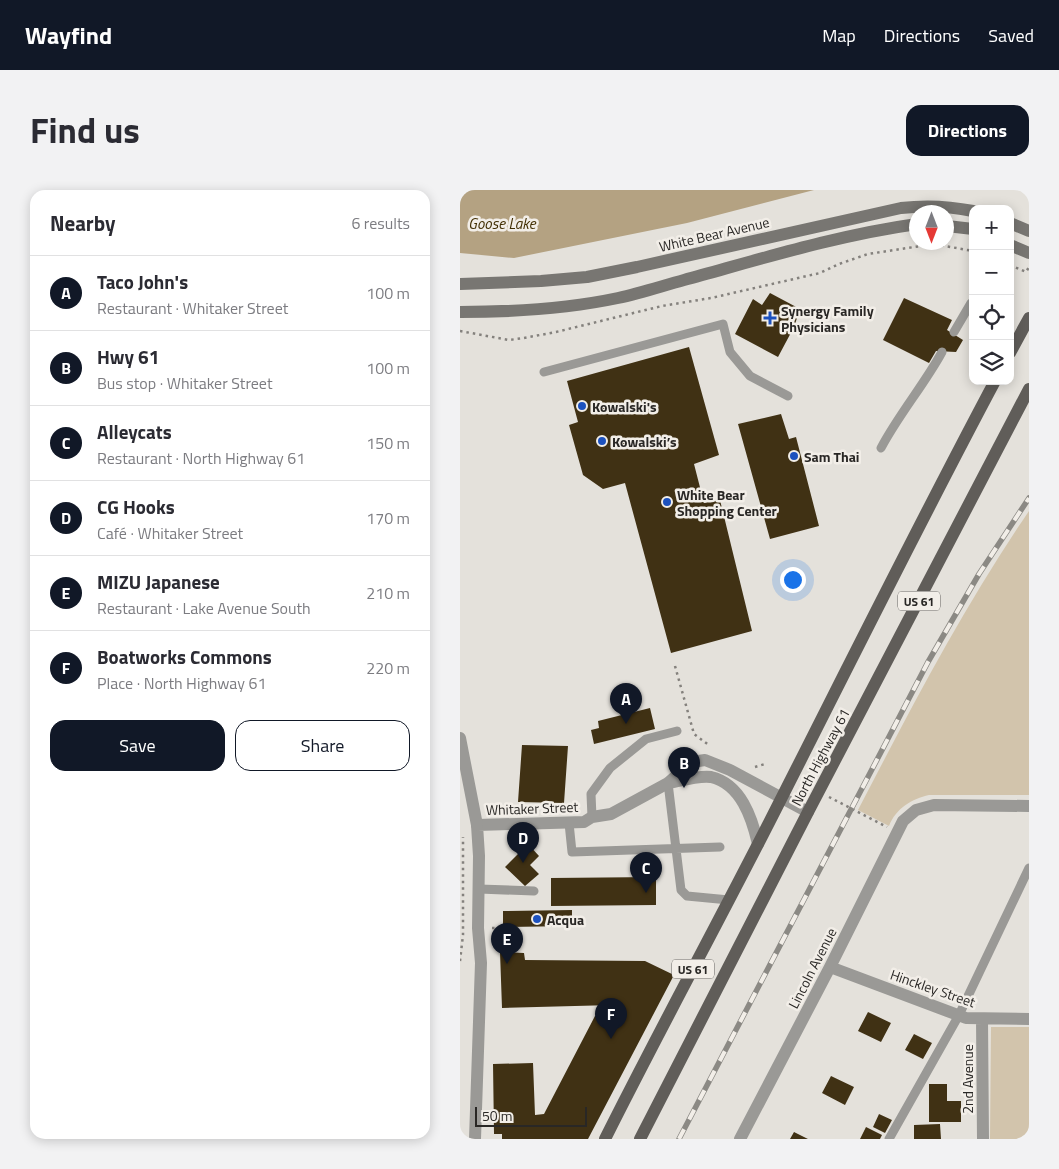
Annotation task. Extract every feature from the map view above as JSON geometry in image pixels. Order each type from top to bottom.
[{"type":"main road","name":"White Bear Avenue","points":[[460,284],[531,282],[637,268],[901,208],[922,206],[952,207],[969,211]]},
{"type":"main road","points":[[460,312],[506,312],[550,309],[618,298],[802,248],[880,229],[909,225]]},
{"type":"main road","points":[[1014,225],[1029,231]]},
{"type":"main road","points":[[954,227],[969,229]]},
{"type":"main road","points":[[1014,247],[1029,253]]},
{"type":"main road","points":[[1014,346],[1029,318]]},
{"type":"main road","name":"North Highway 61","points":[[605,1139],[993,385]]},
{"type":"main road","name":"North Highway 61","points":[[640,1139],[808,812],[1029,390]]},
{"type":"street","points":[[460,738],[477,825],[479,856],[478,946],[481,963],[475,1139]]},
{"type":"street","name":"Whitaker Street","points":[[477,825],[584,822],[592,817],[611,814],[668,783],[692,762],[705,760],[730,770],[808,812]]},
{"type":"street","name":"Whitaker Street","points":[[668,783],[709,777],[724,783],[744,804],[753,822],[758,844]]},
{"type":"street","name":"Lincoln Avenue","points":[[740,1139],[830,967],[903,821],[912,813],[924,807],[940,805],[1029,806]]},
{"type":"street","name":"Hinckley Street","points":[[830,967],[966,1018],[1029,1019]]},
{"type":"street","name":"2nd Avenue","points":[[982,1019],[983,1139]]},
{"type":"lane","points":[[954,332],[969,306]]},
{"type":"lane","points":[[544,372],[723,324],[730,352],[750,376],[788,396]]},
{"type":"lane","points":[[881,448],[932,372],[942,352]]},
{"type":"lane","points":[[592,817],[591,794],[610,768],[646,739],[677,731]]},
{"type":"lane","points":[[668,783],[681,890],[687,896],[729,900]]},
{"type":"lane","points":[[569,823],[572,852],[720,848]]},
{"type":"lane","points":[[890,1139],[959,1015],[1029,868]]},
{"type":"lane","points":[[479,889],[534,891]]},
{"type":"path","points":[[460,331],[509,340],[524,338],[662,306],[711,298],[820,273],[868,254],[934,244],[969,250]]},
{"type":"path","points":[[1014,267],[1026,272],[1029,267]]},
{"type":"path","points":[[675,666],[694,734],[715,750]]},
{"type":"path","points":[[749,766],[758,767],[766,764]]},
{"type":"path","points":[[829,797],[897,832]]},
{"type":"path","points":[[460,961],[463,934],[463,832]]},
{"type":"shaded area","points":[[1029,511],[1029,795],[929,795],[905,805],[896,814],[889,826],[858,810],[960,620]]},
{"type":"shaded area","points":[[991,1027],[1029,1027],[1029,1139],[990,1139]]},
{"type":"water","name":"Goose Lake","points":[[460,190],[814,190],[687,223],[514,258],[460,253]]},
{"type":"building","name":"Synergy Family Physicians","points":[[770,293],[800,309],[794,327],[778,357],[735,334],[753,299],[762,305]]},
{"type":"building","points":[[904,298],[952,320],[947,330],[963,340],[956,352],[936,351],[929,363],[883,340]]},
{"type":"building","name":"White Bear Shopping Center","points":[[689,347],[719,455],[694,464],[704,503],[720,500],[752,631],[671,653],[625,483],[603,489],[583,475],[569,425],[578,422],[567,381]]},
{"type":"building","points":[[781,414],[789,439],[796,437],[819,526],[770,539],[738,424]]},
{"type":"building","points":[[650,708],[655,729],[594,744],[591,730],[599,728],[598,721]]},
{"type":"building","points":[[522,745],[568,746],[564,803],[518,802]]},
{"type":"building","points":[[528,844],[539,856],[530,865],[539,874],[525,886],[505,867]]},
{"type":"building","points":[[656,877],[656,905],[551,906],[551,878]]},
{"type":"building","name":"Acqua","points":[[572,910],[572,926],[503,927],[503,911]]},
{"type":"building","points":[[500,952],[524,953],[525,960],[645,961],[674,975],[588,1139],[502,1139],[502,1134],[494,1134],[493,1064],[533,1063],[535,1115],[544,1114],[595,1016],[613,1014],[613,1005],[502,1008]]},
{"type":"building","points":[[868,1012],[891,1023],[881,1042],[858,1031]]},
{"type":"building","points":[[914,1034],[932,1043],[923,1059],[905,1050]]},
{"type":"building","points":[[831,1076],[854,1087],[845,1105],[822,1093]]},
{"type":"building","points":[[929,1084],[947,1084],[947,1101],[961,1101],[961,1122],[929,1122]]},
{"type":"building","points":[[879,1114],[892,1120],[885,1133],[873,1127]]},
{"type":"building","points":[[940,1124],[941,1139],[914,1139],[914,1125]]},
{"type":"building","points":[[866,1127],[882,1135],[880,1139],[860,1139]]},
{"type":"building","points":[[794,1132],[808,1139],[790,1139]]},
{"type":"railway","points":[[679,1139],[928,662],[979,574],[1029,498]]},
{"type":"place","name":"Synergy Family Physicians","points":[[770,318]]},
{"type":"place","name":"Kowalski's","points":[[582,406]]},
{"type":"place","name":"Kowalski’s","points":[[602,441]]},
{"type":"place","name":"Sam Thai","points":[[794,456]]},
{"type":"place","name":"White Bear Shopping Center","points":[[667,502]]},
{"type":"place","name":"Taco John's","points":[[626,724]]},
{"type":"place","name":"Hwy 61","points":[[684,788]]},
{"type":"place","name":"CG Hooks","points":[[523,863]]},
{"type":"place","name":"Alleycats","points":[[646,893]]},
{"type":"place","name":"Acqua","points":[[537,919]]},
{"type":"place","name":"MIZU Japanese","points":[[507,964]]},
{"type":"place","name":"Boatworks Commons","points":[[611,1039]]}]
